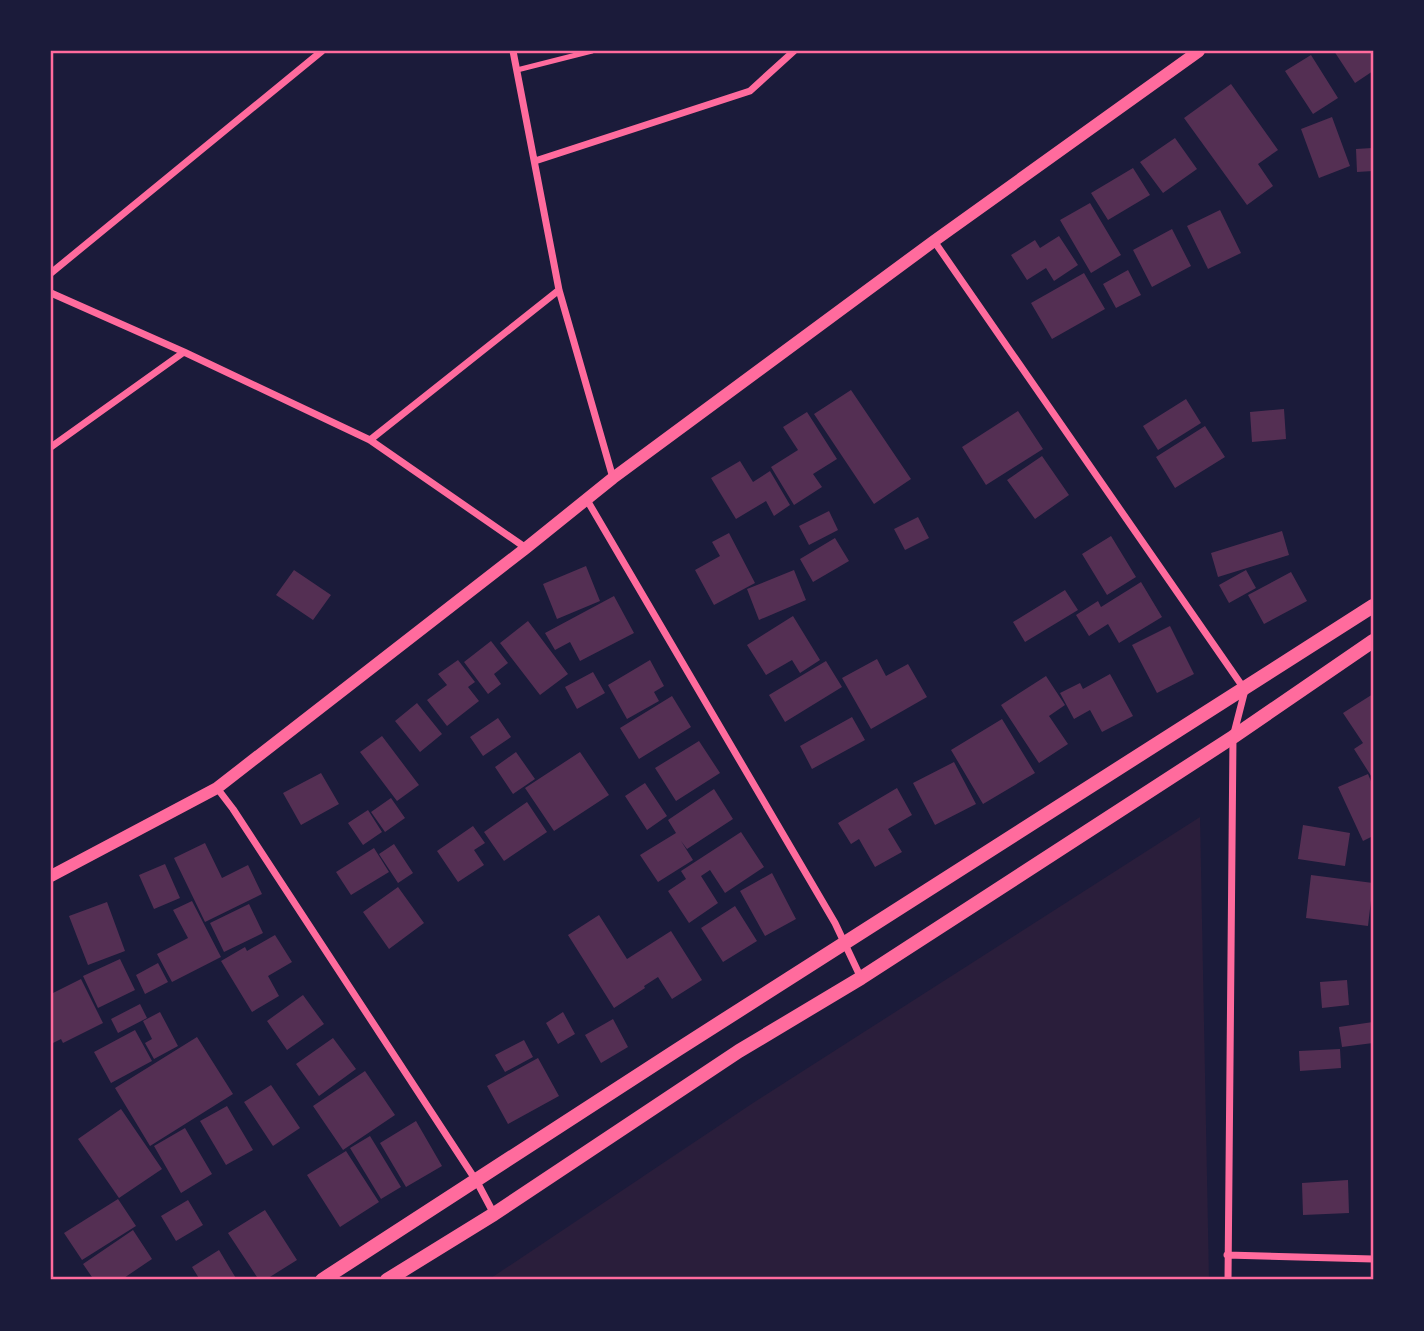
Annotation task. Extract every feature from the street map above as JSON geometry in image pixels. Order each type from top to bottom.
[{"type":"main road","points":[[322,1280],[1373,606]]},
{"type":"main road","points":[[387,1280],[494,1214],[717,1065],[861,978],[1233,737],[1373,641]]},
{"type":"street","points":[[51,273],[322,51]]},
{"type":"street","points":[[513,51],[559,290],[613,478]]},
{"type":"street","points":[[535,161],[750,91],[794,51]]},
{"type":"street","points":[[51,876],[217,788],[613,478],[934,241],[1199,51]]},
{"type":"street","points":[[934,241],[1245,690],[1233,737],[1228,1280]]},
{"type":"street","points":[[370,440],[559,290]]},
{"type":"street","points":[[51,293],[370,440],[526,548]]},
{"type":"street","points":[[51,447],[184,352]]},
{"type":"street","points":[[587,500],[846,943],[861,978]]},
{"type":"street","points":[[217,788],[241,820],[477,1182],[494,1214]]},
{"type":"street","points":[[1227,1255],[1373,1259]]},
{"type":"lane","points":[[517,70],[592,51]]},
{"type":"shaded area","points":[[1200,817],[1209,1280],[488,1280],[753,1103]]},
{"type":"building","points":[[1334,51],[1370,51],[1373,56],[1373,71],[1355,83]]},
{"type":"building","points":[[1311,55],[1338,98],[1313,114],[1285,71]]},
{"type":"building","points":[[1231,84],[1278,150],[1258,164],[1273,186],[1247,205],[1184,118]]},
{"type":"building","points":[[1332,117],[1350,166],[1319,178],[1301,129]]},
{"type":"building","points":[[1175,138],[1197,169],[1163,193],[1140,162]]},
{"type":"building","points":[[1372,148],[1373,171],[1357,172],[1356,149]]},
{"type":"building","points":[[1133,168],[1150,195],[1108,220],[1091,193]]},
{"type":"building","points":[[1090,203],[1121,255],[1091,273],[1060,220]]},
{"type":"building","points":[[1220,210],[1241,253],[1208,269],[1187,226]]},
{"type":"building","points":[[1172,229],[1191,266],[1152,287],[1133,250]]},
{"type":"building","points":[[1059,236],[1078,265],[1054,281],[1046,268],[1027,280],[1011,255],[1035,240],[1040,248]]},
{"type":"building","points":[[1128,270],[1141,295],[1116,308],[1103,284]]},
{"type":"building","points":[[1084,273],[1105,309],[1052,339],[1031,303]]},
{"type":"building","points":[[851,390],[911,479],[874,504],[814,414]]},
{"type":"building","points":[[1186,399],[1201,423],[1158,450],[1143,426]]},
{"type":"building","points":[[1284,409],[1286,439],[1252,442],[1250,412]]},
{"type":"building","points":[[1018,411],[1043,449],[986,485],[962,447]]},
{"type":"building","points":[[807,412],[837,459],[813,474],[822,487],[794,505],[771,467],[798,450],[783,427]]},
{"type":"building","points":[[1205,426],[1225,457],[1175,488],[1156,457]]},
{"type":"building","points":[[1042,456],[1069,495],[1035,519],[1007,480]]},
{"type":"building","points":[[740,461],[753,482],[770,471],[790,505],[774,516],[766,501],[736,519],[711,478]]},
{"type":"building","points":[[829,511],[838,530],[809,545],[799,526]]},
{"type":"building","points":[[918,517],[929,538],[905,550],[894,529]]},
{"type":"building","points":[[1282,531],[1289,555],[1218,577],[1211,553]]},
{"type":"building","points":[[729,533],[755,583],[714,605],[695,570],[720,556],[712,542]]},
{"type":"building","points":[[1111,536],[1136,577],[1107,595],[1082,554]]},
{"type":"building","points":[[835,538],[849,561],[813,582],[800,559]]},
{"type":"building","points":[[586,566],[600,601],[557,619],[543,584]]},
{"type":"building","points":[[294,570],[331,595],[313,620],[276,595]]},
{"type":"building","points":[[794,570],[806,600],[759,620],[747,589]]},
{"type":"building","points":[[1246,570],[1256,588],[1229,603],[1219,585]]},
{"type":"building","points":[[1291,572],[1307,601],[1264,624],[1248,595]]},
{"type":"building","points":[[1141,582],[1162,617],[1119,643],[1108,624],[1089,636],[1076,615],[1098,601],[1101,607]]},
{"type":"building","points":[[1065,590],[1078,610],[1025,642],[1013,622]]},
{"type":"building","points":[[614,596],[634,633],[580,661],[570,642],[555,650],[545,633]]},
{"type":"building","points":[[793,616],[820,660],[800,673],[792,660],[766,675],[747,645]]},
{"type":"building","points":[[528,621],[568,674],[540,695],[500,643]]},
{"type":"building","points":[[1170,626],[1194,674],[1157,693],[1132,645]]},
{"type":"building","points":[[491,641],[508,663],[494,674],[501,684],[488,694],[464,662]]},
{"type":"building","points":[[877,659],[886,676],[908,664],[927,697],[871,729],[842,678]]},
{"type":"building","points":[[458,660],[475,682],[468,687],[479,701],[447,726],[427,700],[447,685],[438,674]]},
{"type":"building","points":[[650,660],[664,686],[654,692],[659,701],[627,719],[608,685]]},
{"type":"building","points":[[826,661],[842,687],[785,722],[769,695]]},
{"type":"building","points":[[593,672],[605,693],[577,709],[565,687]]},
{"type":"building","points":[[1110,674],[1133,716],[1102,732],[1090,710],[1074,719],[1060,693],[1080,683],[1083,689]]},
{"type":"building","points":[[1046,676],[1065,705],[1049,716],[1068,744],[1039,763],[1001,705]]},
{"type":"building","points":[[1373,694],[1373,779],[1354,749],[1363,743],[1343,713]]},
{"type":"building","points":[[672,696],[691,727],[639,759],[620,728]]},
{"type":"building","points":[[417,703],[442,734],[420,752],[395,721]]},
{"type":"building","points":[[852,717],[865,740],[812,769],[800,746]]},
{"type":"building","points":[[498,718],[511,737],[483,756],[470,737]]},
{"type":"building","points":[[1002,719],[1035,773],[983,804],[951,750]]},
{"type":"building","points":[[382,736],[419,785],[397,801],[360,752]]},
{"type":"building","points":[[699,741],[720,773],[676,801],[655,768]]},
{"type":"building","points":[[516,752],[535,779],[513,794],[495,767]]},
{"type":"building","points":[[580,752],[609,795],[554,831],[525,788]]},
{"type":"building","points":[[954,762],[976,804],[935,825],[913,783]]},
{"type":"building","points":[[321,773],[339,804],[301,825],[283,793]]},
{"type":"building","points":[[1368,774],[1373,786],[1373,836],[1363,841],[1338,787]]},
{"type":"building","points":[[645,783],[667,816],[647,830],[625,796]]},
{"type":"building","points":[[897,788],[912,815],[888,829],[902,852],[875,867],[859,839],[851,844],[838,823]]},
{"type":"building","points":[[714,789],[733,819],[687,849],[681,841],[693,860],[658,882],[640,855],[676,833],[668,820]]},
{"type":"building","points":[[391,798],[405,818],[385,832],[371,812]]},
{"type":"building","points":[[527,802],[547,832],[504,861],[484,832]]},
{"type":"building","points":[[368,810],[382,832],[363,845],[348,823]]},
{"type":"building","points":[[1303,825],[1350,833],[1345,866],[1298,859]]},
{"type":"building","points":[[473,826],[485,843],[474,850],[484,865],[458,882],[437,851]]},
{"type":"building","points":[[741,832],[764,867],[725,893],[710,870],[701,876],[718,903],[689,923],[668,891],[686,879],[681,871]]},
{"type":"building","points":[[205,843],[222,878],[248,865],[262,894],[205,922],[174,858]]},
{"type":"building","points":[[394,844],[413,873],[398,883],[379,854]]},
{"type":"building","points":[[374,848],[389,872],[351,895],[336,872]]},
{"type":"building","points":[[165,864],[180,898],[154,909],[139,875]]},
{"type":"building","points":[[772,873],[796,919],[765,936],[740,891]]},
{"type":"building","points":[[1311,875],[1373,883],[1368,926],[1306,918]]},
{"type":"building","points":[[398,887],[424,923],[389,949],[363,912]]},
{"type":"building","points":[[192,901],[221,957],[172,982],[157,954],[188,938],[173,910]]},
{"type":"building","points":[[107,902],[125,951],[88,965],[69,916]]},
{"type":"building","points":[[249,904],[263,933],[224,952],[210,923]]},
{"type":"building","points":[[735,906],[757,941],[723,962],[701,928]]},
{"type":"building","points":[[599,915],[627,959],[671,931],[702,980],[672,999],[658,977],[614,1008],[568,935]]},
{"type":"building","points":[[275,935],[292,962],[268,976],[279,996],[252,1012],[221,961],[245,947],[247,951]]},
{"type":"building","points":[[120,959],[135,990],[98,1008],[83,976]]},
{"type":"building","points":[[158,963],[168,982],[145,994],[136,975]]},
{"type":"building","points":[[81,979],[103,1023],[63,1043],[61,1039],[51,1044],[51,994]]},
{"type":"building","points":[[1347,980],[1349,1005],[1322,1008],[1320,982]]},
{"type":"building","points":[[303,995],[324,1024],[287,1050],[267,1021]]},
{"type":"building","points":[[140,1004],[147,1018],[118,1033],[111,1019]]},
{"type":"building","points":[[160,1012],[178,1046],[154,1059],[145,1043],[152,1039],[143,1021]]},
{"type":"building","points":[[563,1012],[575,1034],[558,1044],[546,1023]]},
{"type":"building","points":[[613,1019],[628,1047],[601,1063],[585,1035]]},
{"type":"building","points":[[1373,1022],[1373,1043],[1342,1047],[1339,1027]]},
{"type":"building","points":[[135,1030],[152,1061],[111,1083],[94,1052]]},
{"type":"building","points":[[197,1037],[233,1094],[150,1146],[115,1088]]},
{"type":"building","points":[[333,1038],[356,1069],[319,1096],[296,1064]]},
{"type":"building","points":[[524,1040],[533,1057],[505,1072],[495,1055]]},
{"type":"building","points":[[1340,1049],[1341,1068],[1300,1071],[1299,1051]]},
{"type":"building","points":[[538,1058],[559,1096],[508,1124],[487,1086]]},
{"type":"building","points":[[365,1071],[395,1115],[343,1150],[313,1106]]},
{"type":"building","points":[[271,1085],[300,1128],[273,1146],[244,1102]]},
{"type":"building","points":[[227,1106],[253,1150],[226,1165],[200,1121]]},
{"type":"building","points":[[121,1109],[162,1169],[119,1198],[78,1139]]},
{"type":"building","points":[[416,1121],[442,1166],[406,1187],[380,1143]]},
{"type":"building","points":[[185,1128],[212,1174],[181,1193],[154,1146]]},
{"type":"building","points":[[370,1136],[401,1187],[381,1199],[350,1148]]},
{"type":"building","points":[[346,1151],[379,1202],[340,1227],[307,1175]]},
{"type":"building","points":[[1348,1180],[1349,1213],[1303,1215],[1302,1183]]},
{"type":"building","points":[[118,1199],[136,1226],[82,1260],[64,1233]]},
{"type":"building","points":[[188,1200],[203,1225],[176,1241],[161,1216]]},
{"type":"building","points":[[265,1210],[297,1260],[265,1280],[259,1280],[228,1233]]},
{"type":"building","points":[[133,1230],[152,1259],[121,1280],[94,1280],[83,1264]]},
{"type":"building","points":[[219,1250],[237,1280],[200,1280],[192,1267]]}]
